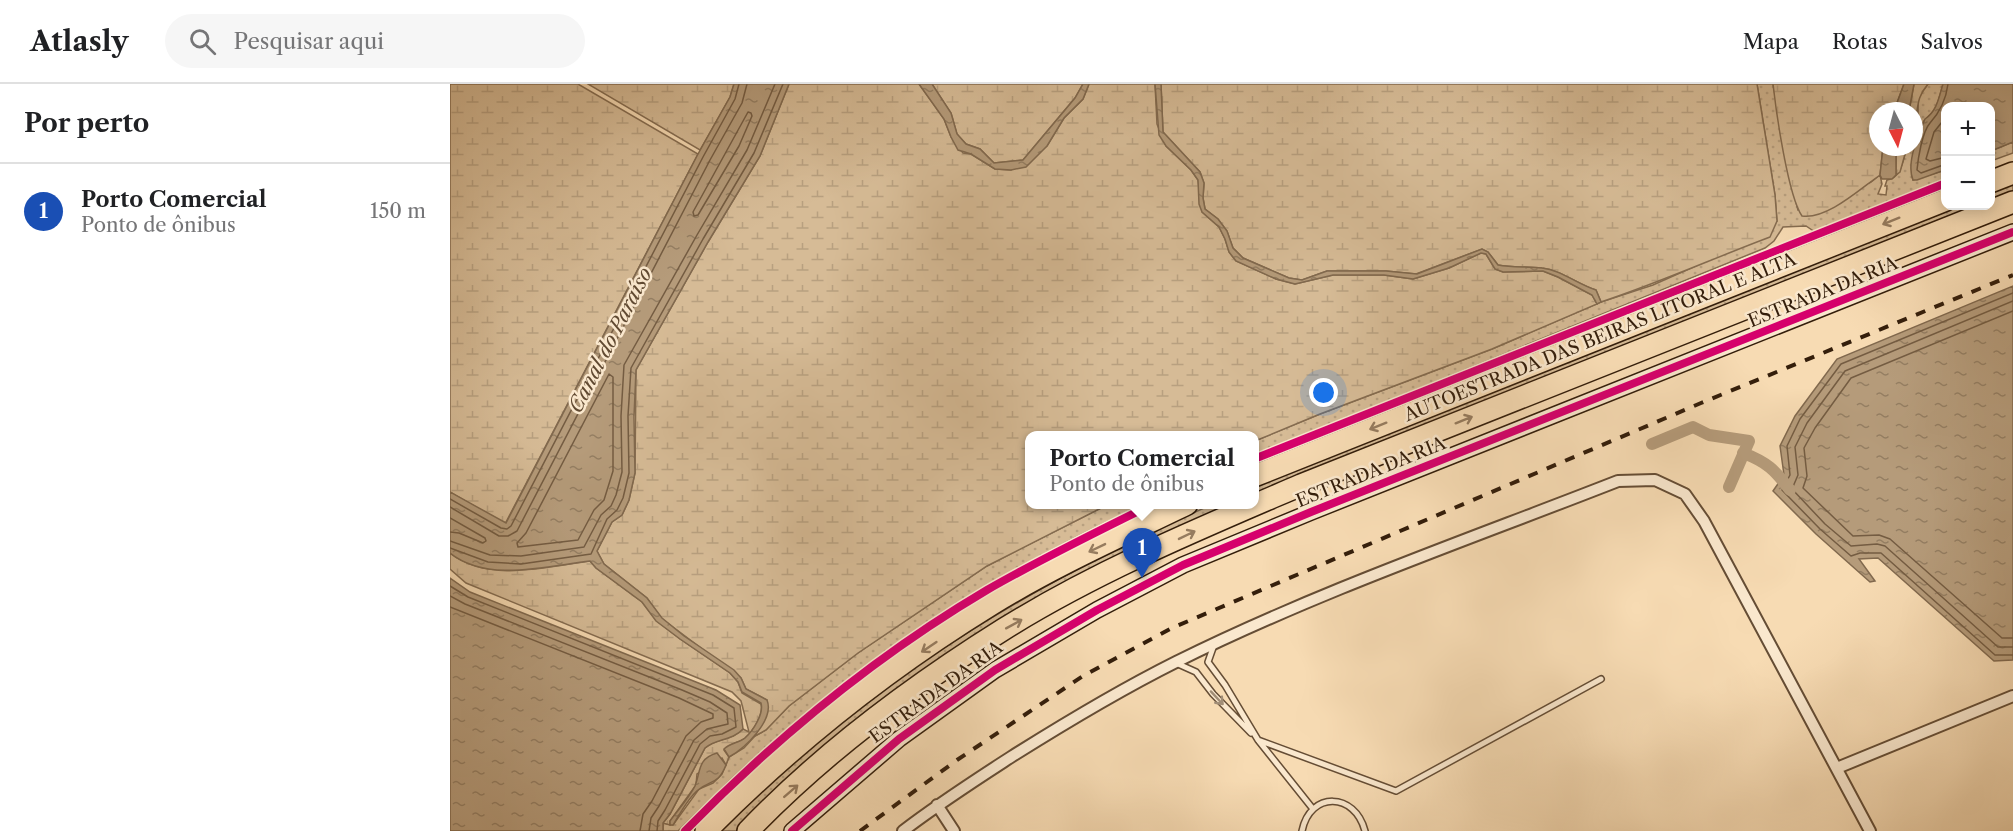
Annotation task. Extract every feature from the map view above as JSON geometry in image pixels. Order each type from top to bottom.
[{"type":"highway","points":[[1995,180],[2013,173]]},
{"type":"highway","name":"AUTOESTRADA DAS BEIRAS LITORAL E ALTA","points":[[1259,474],[1941,202]]},
{"type":"highway","name":"AUTOESTRADA DAS BEIRAS LITORAL E ALTA","points":[[1259,503],[2013,202]]},
{"type":"highway","points":[[706,831],[743,794],[824,724],[906,662],[992,604],[1070,561],[1177,509]]},
{"type":"highway","name":"AUTOESTRADA DAS BEIRAS LITORAL E ALTA","points":[[748,831],[766,812],[842,746],[915,689],[1005,629],[1085,584],[1245,509]]},
{"type":"street","name":"ESTRADA DA RIA","points":[[792,831],[899,739],[995,670],[1097,610],[1183,565],[1322,507],[2013,232]]},
{"type":"street","points":[[903,831],[936,805],[1064,724],[1214,643],[1325,594],[1618,482],[1655,480],[1684,494],[1704,521],[1870,831]]},
{"type":"street","points":[[1837,768],[2013,696]]},
{"type":"street","points":[[936,805],[954,831]]},
{"type":"lane","points":[[1214,643],[1208,662],[1225,685],[1258,740],[1396,791],[1601,679]]},
{"type":"lane","points":[[1174,663],[1196,672],[1213,694],[1258,740],[1313,809]]},
{"type":"lane","points":[[1302,831],[1304,820],[1313,809],[1325,802],[1339,802],[1352,808],[1362,818],[1365,831]]},
{"type":"green space","points":[[450,84],[578,84],[698,154],[505,524],[450,492]]},
{"type":"green space","points":[[588,84],[734,84],[730,97],[700,150]]},
{"type":"green space","points":[[789,84],[919,84],[944,119],[951,137],[963,153],[971,154],[995,169],[1011,170],[1047,146],[1064,118],[1083,99],[1089,84],[1155,84],[1157,124],[1166,146],[1198,180],[1202,212],[1219,227],[1229,252],[1236,261],[1276,279],[1295,284],[1333,275],[1384,275],[1413,279],[1449,268],[1481,253],[1486,254],[1495,269],[1503,272],[1543,271],[1558,277],[1592,295],[1597,304],[1492,349],[1259,439],[1259,431],[1025,431],[1025,509],[1099,509],[987,566],[858,653],[789,706],[766,730],[755,736],[766,715],[767,700],[746,689],[741,678],[661,618],[647,598],[604,564],[597,551],[612,522],[622,515],[629,500],[635,473],[636,370],[708,242],[760,156]]},
{"type":"green space","points":[[932,84],[1083,84],[1075,98],[1023,160],[994,163],[980,149],[966,144],[957,134],[951,113]]},
{"type":"green space","points":[[1161,84],[1757,84],[1777,221],[1770,237],[1601,302],[1596,290],[1562,274],[1542,268],[1498,265],[1488,252],[1482,249],[1416,274],[1386,271],[1327,271],[1302,280],[1289,278],[1243,258],[1233,248],[1227,231],[1218,219],[1205,209],[1204,183],[1200,172],[1163,132]]},
{"type":"green space","points":[[1757,84],[1773,84],[1798,210],[1871,182],[1880,175],[1882,184],[1878,194],[1886,195],[1887,180],[1899,172],[1905,156],[1913,156],[1913,180],[1941,171],[1941,181],[1815,232],[1806,226],[1783,227],[1774,241],[1765,248],[1259,453],[1259,439],[1492,349],[1601,302],[1653,285],[1709,260],[1777,221]]},
{"type":"green space","points":[[1773,84],[1904,84],[1897,102],[1869,102],[1869,156],[1882,156],[1880,175],[1854,195],[1822,213],[1802,216],[1787,173]]},
{"type":"green space","points":[[1914,84],[1928,84],[1918,102],[1911,102]]},
{"type":"green space","points":[[1928,84],[1943,84],[1936,107],[1923,123],[1923,102],[1918,102],[1918,98]]},
{"type":"green space","points":[[2013,142],[2013,153],[1995,160],[1995,149]]},
{"type":"green space","points":[[1896,156],[1904,156],[1900,172],[1896,175]]},
{"type":"green space","points":[[2013,183],[2013,195],[1995,202],[1995,190]]},
{"type":"green space","points":[[1946,210],[1977,210],[1259,496],[1259,483]]},
{"type":"green space","points":[[1099,509],[1135,509],[1036,558],[933,620],[835,690],[788,728],[678,831],[663,831],[663,823],[673,825],[699,789],[713,783],[722,774],[729,757],[766,730],[789,706],[858,653],[987,566]]},
{"type":"green space","points":[[1202,509],[1231,509],[1060,590],[739,831],[719,831],[820,739],[911,670],[1007,608]]},
{"type":"green space","points":[[450,553],[482,568],[500,570],[518,571],[590,561],[642,602],[657,621],[730,673],[738,682],[742,693],[761,704],[761,713],[757,722],[745,738],[724,750],[729,757],[726,765],[722,758],[697,774],[696,785],[670,821],[670,825],[663,823],[705,748],[714,742],[734,736],[743,729],[749,732],[741,701],[732,692],[466,583],[450,569]]},
{"type":"water","name":"Canal do Paraíso","points":[[734,84],[789,84],[760,156],[708,242],[636,370],[635,473],[629,500],[622,515],[612,522],[597,551],[604,564],[647,598],[662,618],[734,670],[746,689],[767,700],[767,716],[757,733],[729,757],[724,749],[748,735],[757,722],[762,707],[761,703],[742,692],[738,682],[730,673],[656,621],[642,602],[590,561],[537,569],[500,570],[482,568],[450,553],[450,492],[506,523],[730,97]]},
{"type":"water","points":[[919,84],[932,84],[951,113],[957,134],[966,144],[980,149],[994,163],[1023,160],[1075,98],[1083,84],[1089,84],[1083,99],[1064,118],[1047,146],[1026,167],[1011,170],[995,169],[971,154],[958,150],[944,119]]},
{"type":"water","points":[[1155,84],[1161,84],[1163,132],[1200,172],[1204,183],[1205,209],[1218,219],[1227,231],[1233,248],[1243,258],[1289,278],[1302,280],[1327,271],[1386,271],[1417,274],[1482,249],[1488,252],[1498,265],[1542,268],[1562,274],[1596,290],[1601,302],[1597,304],[1592,295],[1543,271],[1503,272],[1495,269],[1486,254],[1481,253],[1449,268],[1413,279],[1384,275],[1333,275],[1295,284],[1276,279],[1236,261],[1229,252],[1219,227],[1202,212],[1199,204],[1198,180],[1166,146],[1159,135]]},
{"type":"water","points":[[1904,84],[1914,84],[1911,102],[1897,102]]},
{"type":"water","points":[[1943,84],[2013,84],[2013,142],[1995,149],[1995,102],[1941,102],[1941,171],[1913,180],[1912,156],[1923,156],[1923,124],[1939,99]]},
{"type":"water","points":[[1882,156],[1896,156],[1896,175],[1892,179],[1882,179],[1880,175]]},
{"type":"water","points":[[2013,286],[2013,660],[1994,661],[1878,558],[1859,559],[1875,581],[1870,582],[1816,534],[1773,491],[1784,475],[1780,446],[1795,416],[1837,359]]},
{"type":"water","points":[[450,578],[470,592],[716,690],[740,705],[743,729],[734,736],[714,742],[705,748],[663,823],[663,831],[450,831]]},
{"type":"water","points":[[717,753],[726,765],[720,776],[694,793],[673,825],[670,825],[670,821],[695,786],[703,762]]},
{"type":"waterway","points":[[1652,444],[1693,427],[1709,435],[1749,441],[1729,487]]},
{"type":"waterway","points":[[1743,453],[1770,467],[1790,490]]},
{"type":"railway","points":[[860,831],[957,760],[1083,676],[1172,628],[1701,403],[2013,275]]},
{"type":"cycle path","points":[[1259,457],[1941,185]]},
{"type":"cycle path","points":[[792,831],[899,739],[995,670],[1097,610],[1183,565],[2013,232]]},
{"type":"cycle path","points":[[685,831],[754,764],[791,732],[906,642],[987,590],[1143,509]]},
{"type":"place","name":"Porto Comercial","points":[[1142,578]]}]
